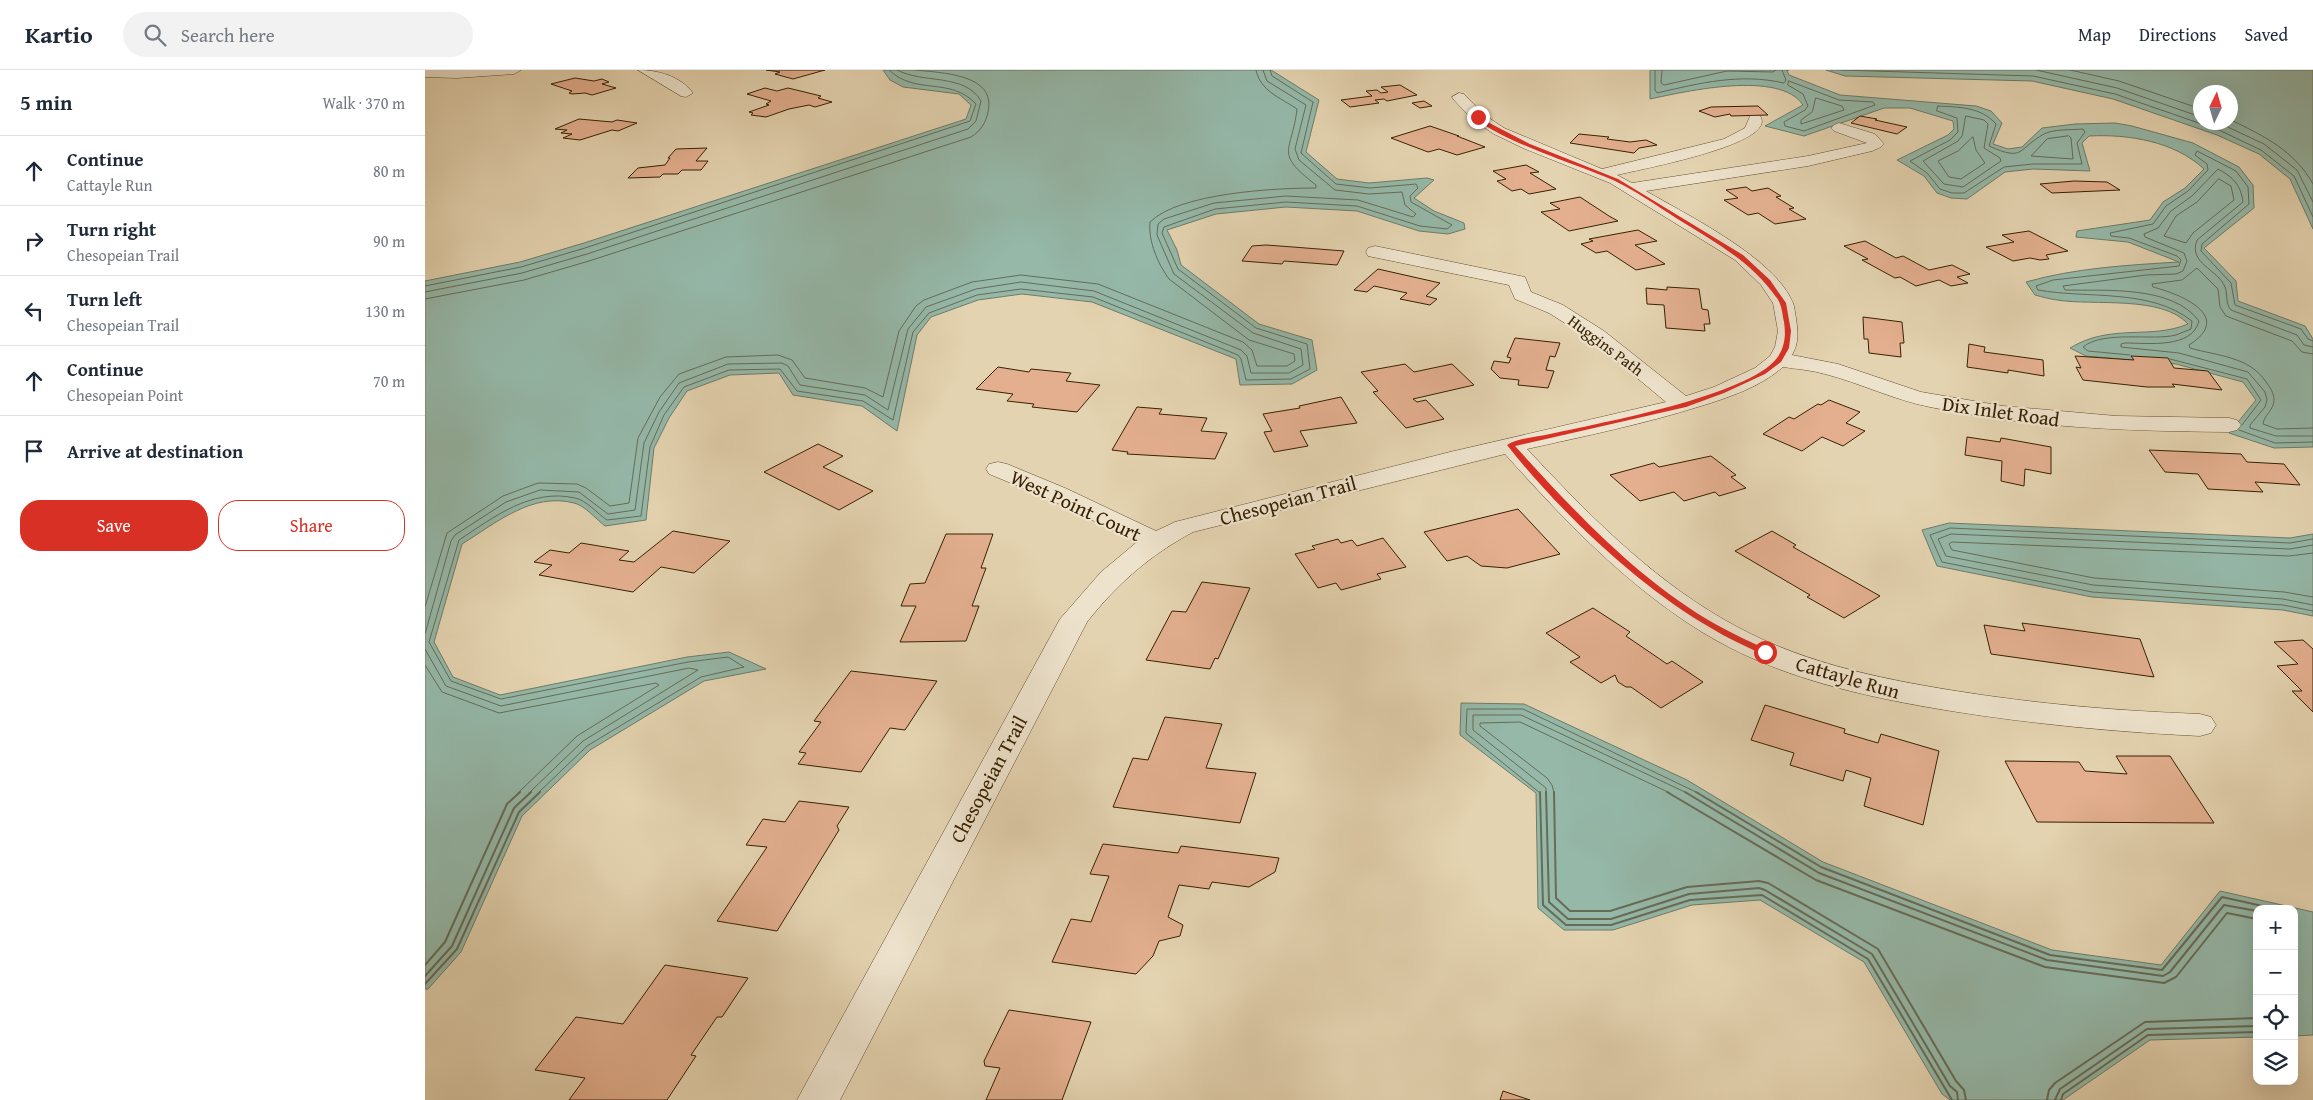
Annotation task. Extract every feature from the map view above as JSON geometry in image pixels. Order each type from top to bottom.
[{"type":"street","points":[[425,73],[457,74],[513,70]]},
{"type":"street","points":[[645,70],[663,78],[686,93]]},
{"type":"street","points":[[1459,97],[1478,117],[1499,131],[1631,188],[1741,256],[1768,281],[1783,303],[1788,331],[1786,348],[1779,360]]},
{"type":"street","points":[[1601,174],[1729,142],[1750,132],[1755,125],[1755,119]]},
{"type":"street","points":[[1631,188],[1664,181],[1808,161],[1876,144],[1871,137],[1839,128]]},
{"type":"street","name":"Huggins Path","points":[[1375,252],[1518,281],[1522,295],[1556,309],[1597,335],[1683,405]]},
{"type":"street","name":"Chesopeian Trail","points":[[818,1100],[1073,618],[1116,570],[1155,541],[1184,528],[1285,500],[1683,405],[1722,392],[1763,373],[1779,360]]},
{"type":"street","name":"Dix Inlet Road","points":[[1779,360],[1836,371],[1901,393],[1970,408],[2079,421],[2149,425],[2229,426]]},
{"type":"street","name":"Cattayle Run","points":[[1510,445],[1577,518],[1663,592],[1713,626],[1765,652],[1823,674],[1886,691],[2004,709],[2136,723],[2201,725]]},
{"type":"street","name":"West Point Court","points":[[998,469],[1056,493],[1155,541]]},
{"type":"water","points":[[883,70],[1271,70],[1319,100],[1306,152],[1337,179],[1369,183],[1427,178],[1434,180],[1414,198],[1434,211],[1464,223],[1465,229],[1448,234],[1419,231],[1357,211],[1286,207],[1216,214],[1167,230],[1177,250],[1181,265],[1259,324],[1312,340],[1317,370],[1292,384],[1240,385],[1236,359],[1092,302],[1022,294],[978,300],[931,317],[917,335],[897,431],[862,406],[793,395],[779,373],[730,375],[687,391],[669,418],[654,448],[646,520],[605,526],[578,504],[559,501],[544,502],[515,511],[462,544],[434,642],[453,677],[500,695],[687,657],[729,652],[766,669],[704,681],[590,750],[522,816],[461,952],[428,989],[425,989],[425,281],[520,262],[584,243],[966,119],[971,105],[959,94],[903,87],[890,80]]},
{"type":"water","points":[[1650,70],[1789,70],[1787,71],[1789,75],[1840,95],[1976,106],[1991,111],[2002,123],[1993,144],[2008,149],[2022,147],[2042,128],[2075,124],[2115,123],[2193,143],[2239,167],[2253,185],[2254,208],[2204,248],[2236,281],[2238,301],[2305,326],[2313,339],[2313,447],[2274,448],[2229,433],[2256,400],[2243,382],[2176,364],[2086,356],[2070,348],[2085,340],[2100,336],[2174,329],[2188,324],[2176,315],[2145,305],[2072,302],[2049,299],[2035,295],[2026,282],[2082,270],[2179,262],[2128,242],[2076,237],[2077,231],[2150,220],[2163,202],[2185,188],[2204,169],[2192,159],[2150,141],[2119,136],[2089,136],[2082,143],[2090,171],[2033,169],[2005,172],[1967,199],[1951,198],[1937,193],[1924,176],[1897,160],[1948,135],[1954,129],[1953,121],[1910,108],[1884,108],[1804,136],[1765,126],[1803,105],[1791,94],[1775,88],[1732,86],[1709,88],[1650,99]]},
{"type":"water","points":[[1826,70],[2313,70],[2313,229],[2290,179],[2259,154],[2203,130],[2238,130],[2238,85],[2193,85],[2193,127],[2113,99],[2032,81],[1845,76]]},
{"type":"water","points":[[1949,523],[2290,538],[2313,534],[2313,616],[2283,610],[2092,597],[1937,566],[1922,530]]},
{"type":"water","points":[[1461,703],[1524,704],[1687,780],[1823,862],[2052,950],[2161,965],[2220,891],[2282,905],[2253,905],[2253,1037],[2150,1040],[2063,1100],[1950,1100],[1942,1094],[1864,962],[1760,900],[1692,905],[1613,930],[1564,930],[1538,908],[1536,793],[1460,735]]},
{"type":"water","points":[[2298,909],[2313,912],[2313,1035],[2298,1036]]},
{"type":"building","points":[[766,70],[825,70],[793,79],[775,74],[780,72]]},
{"type":"building","points":[[575,78],[594,81],[602,79],[609,82],[602,84],[616,88],[592,95],[585,93],[572,94],[569,93],[572,91],[551,84]]},
{"type":"building","points":[[1400,85],[1417,95],[1387,101],[1384,99],[1375,100],[1379,103],[1350,107],[1341,100],[1372,96],[1366,91],[1388,92],[1381,87]]},
{"type":"building","points":[[765,88],[777,91],[788,88],[821,96],[818,98],[832,102],[815,107],[809,105],[789,109],[766,117],[751,115],[753,113],[749,112],[769,105],[766,104],[771,101],[747,94]]},
{"type":"building","points":[[1424,101],[1432,106],[1420,108],[1412,103]]},
{"type":"building","points":[[1758,106],[1768,115],[1731,116],[1730,114],[1715,117],[1699,111],[1711,107]]},
{"type":"building","points":[[1860,116],[1907,127],[1897,134],[1851,123]]},
{"type":"building","points":[[579,119],[612,122],[617,120],[637,123],[618,131],[612,130],[580,140],[563,138],[572,134],[561,133],[567,130],[555,129]]},
{"type":"building","points":[[1430,126],[1485,147],[1457,155],[1439,149],[1428,152],[1391,138]]},
{"type":"building","points":[[1579,134],[1609,137],[1607,139],[1630,142],[1646,140],[1657,145],[1639,148],[1634,153],[1570,143]]},
{"type":"building","points":[[707,148],[696,161],[708,161],[701,170],[682,170],[678,174],[663,174],[660,177],[628,178],[638,168],[665,165],[676,149]]},
{"type":"building","points":[[1526,165],[1539,172],[1530,173],[1556,189],[1529,194],[1521,189],[1512,191],[1497,181],[1506,179],[1493,171]]},
{"type":"building","points":[[2074,181],[2107,182],[2120,190],[2052,193],[2040,184]]},
{"type":"building","points":[[1746,187],[1752,191],[1768,188],[1781,196],[1776,197],[1794,208],[1789,209],[1806,219],[1775,224],[1758,213],[1748,215],[1724,200],[1738,198],[1726,190]]},
{"type":"building","points":[[1580,197],[1618,221],[1569,231],[1541,212],[1560,209],[1550,203]]},
{"type":"building","points":[[1638,230],[1657,241],[1635,245],[1665,264],[1636,270],[1607,251],[1596,253],[1581,244],[1593,241],[1589,239]]},
{"type":"building","points":[[2029,231],[2068,251],[2046,255],[2049,259],[2030,258],[2013,261],[1986,247],[2014,242],[2002,235]]},
{"type":"building","points":[[1865,241],[1896,258],[1903,256],[1929,270],[1952,265],[1970,274],[1957,277],[1968,283],[1951,286],[1939,280],[1916,286],[1900,277],[1895,278],[1862,260],[1868,259],[1844,246]]},
{"type":"building","points":[[1266,245],[1344,251],[1337,265],[1284,261],[1282,264],[1242,261],[1252,246]]},
{"type":"building","points":[[1378,269],[1440,283],[1426,296],[1437,299],[1430,305],[1400,299],[1407,293],[1374,286],[1367,292],[1354,290]]},
{"type":"building","points":[[1667,287],[1699,289],[1702,309],[1708,310],[1710,324],[1704,324],[1705,331],[1666,328],[1664,305],[1647,304],[1646,288],[1667,290]]},
{"type":"building","points":[[1863,317],[1902,322],[1904,343],[1900,343],[1901,357],[1869,353],[1868,339],[1864,339]]},
{"type":"building","points":[[1515,338],[1560,343],[1555,357],[1550,356],[1546,370],[1554,371],[1548,388],[1518,385],[1519,380],[1500,378],[1491,369],[1494,361],[1509,363],[1511,358],[1507,357]]},
{"type":"building","points":[[1969,344],[1985,347],[1984,352],[2043,360],[2044,376],[2008,370],[2008,373],[1967,367]]},
{"type":"building","points":[[2075,356],[2134,360],[2131,356],[2168,358],[2174,368],[2208,371],[2222,390],[2172,384],[2175,387],[2147,387],[2083,380],[2076,367],[2081,368]]},
{"type":"building","points":[[1405,364],[1414,372],[1452,364],[1474,385],[1413,399],[1417,402],[1426,400],[1444,419],[1406,428],[1373,392],[1378,391],[1361,372]]},
{"type":"building","points":[[998,367],[1029,372],[1031,369],[1071,373],[1066,381],[1100,385],[1077,412],[1032,407],[1034,404],[1007,401],[1013,394],[976,389]]},
{"type":"building","points":[[1341,397],[1357,423],[1300,431],[1308,446],[1274,452],[1264,432],[1272,431],[1263,414],[1300,408],[1299,406]]},
{"type":"building","points":[[1829,400],[1860,412],[1846,423],[1865,431],[1843,446],[1822,437],[1802,451],[1763,434],[1789,417],[1794,419],[1818,404],[1821,405]]},
{"type":"building","points":[[1137,407],[1162,409],[1159,414],[1207,418],[1201,431],[1227,433],[1215,459],[1127,454],[1128,452],[1112,450]]},
{"type":"building","points":[[1967,437],[2000,442],[2001,438],[2051,447],[2051,474],[2025,469],[2024,486],[2001,481],[2002,461],[1965,455]]},
{"type":"building","points":[[818,444],[843,456],[823,467],[873,491],[839,510],[764,472]]},
{"type":"building","points":[[2149,450],[2241,454],[2247,462],[2284,464],[2300,485],[2255,482],[2263,492],[2208,489],[2198,474],[2165,472]]},
{"type":"building","points":[[1711,456],[1736,475],[1731,477],[1746,488],[1719,496],[1715,492],[1684,501],[1674,492],[1640,501],[1610,475],[1654,463],[1659,467]]},
{"type":"building","points":[[1518,509],[1560,554],[1507,568],[1481,566],[1467,556],[1447,561],[1424,532]]},
{"type":"building","points":[[673,531],[730,541],[694,573],[661,567],[633,592],[539,575],[552,565],[534,562],[550,550],[569,553],[581,543],[629,551],[619,560],[634,562]]},
{"type":"building","points":[[1772,531],[1796,545],[1793,547],[1880,596],[1844,618],[1807,597],[1810,595],[1735,551]]},
{"type":"building","points":[[946,534],[993,534],[981,568],[986,568],[972,606],[979,606],[966,641],[900,642],[916,606],[901,606],[910,584],[925,583]]},
{"type":"building","points":[[1383,538],[1406,567],[1377,574],[1381,579],[1341,590],[1336,583],[1318,588],[1295,554],[1315,549],[1312,546],[1338,539],[1341,543],[1352,540],[1357,546]]},
{"type":"building","points":[[1202,582],[1250,588],[1218,659],[1215,658],[1210,669],[1146,660],[1172,611],[1186,612]]},
{"type":"building","points":[[1593,608],[1630,632],[1626,636],[1667,664],[1672,661],[1703,682],[1661,708],[1631,687],[1626,687],[1618,682],[1615,675],[1601,683],[1570,662],[1580,657],[1546,633]]},
{"type":"building","points":[[2022,623],[2140,639],[2154,677],[1991,654],[1984,625],[2025,631]]},
{"type":"building","points":[[2303,640],[2313,649],[2313,712],[2292,691],[2302,691],[2277,666],[2298,664],[2274,642]]},
{"type":"building","points":[[851,671],[937,681],[905,730],[890,728],[861,772],[798,764],[806,753],[799,752],[821,722],[814,721]]},
{"type":"building","points":[[1765,705],[1845,729],[1844,733],[1878,743],[1881,734],[1939,751],[1923,825],[1864,806],[1871,778],[1846,770],[1843,781],[1790,765],[1794,753],[1751,740]]},
{"type":"building","points":[[1165,717],[1222,724],[1206,768],[1256,773],[1240,823],[1113,807],[1133,758],[1148,760]]},
{"type":"building","points":[[2116,756],[2170,756],[2214,823],[2037,822],[2005,761],[2079,762],[2085,771],[2127,774]]},
{"type":"building","points":[[799,801],[849,807],[837,826],[839,830],[777,931],[717,921],[767,847],[746,845],[763,819],[785,822]]},
{"type":"building","points":[[1103,844],[1178,853],[1181,846],[1279,858],[1275,872],[1249,887],[1212,882],[1209,889],[1179,885],[1168,917],[1183,925],[1180,936],[1159,941],[1153,956],[1136,974],[1052,962],[1071,919],[1091,922],[1109,876],[1090,874]]},
{"type":"building","points":[[665,965],[748,978],[722,1017],[717,1017],[691,1055],[696,1056],[667,1100],[569,1100],[585,1078],[535,1070],[576,1017],[623,1024]]},
{"type":"building","points":[[1009,1010],[1091,1022],[1062,1100],[986,1100],[1000,1068],[985,1066],[984,1061]]},
{"type":"building","points":[[1503,1091],[1530,1100],[1500,1100]]},
{"type":"route","points":[[1478,117],[1499,131],[1528,145],[1616,180],[1639,193],[1741,256],[1768,281],[1783,303],[1788,331],[1786,348],[1779,360],[1763,373],[1722,392],[1656,413],[1510,445],[1577,518],[1663,592],[1713,626],[1765,652]]}]
